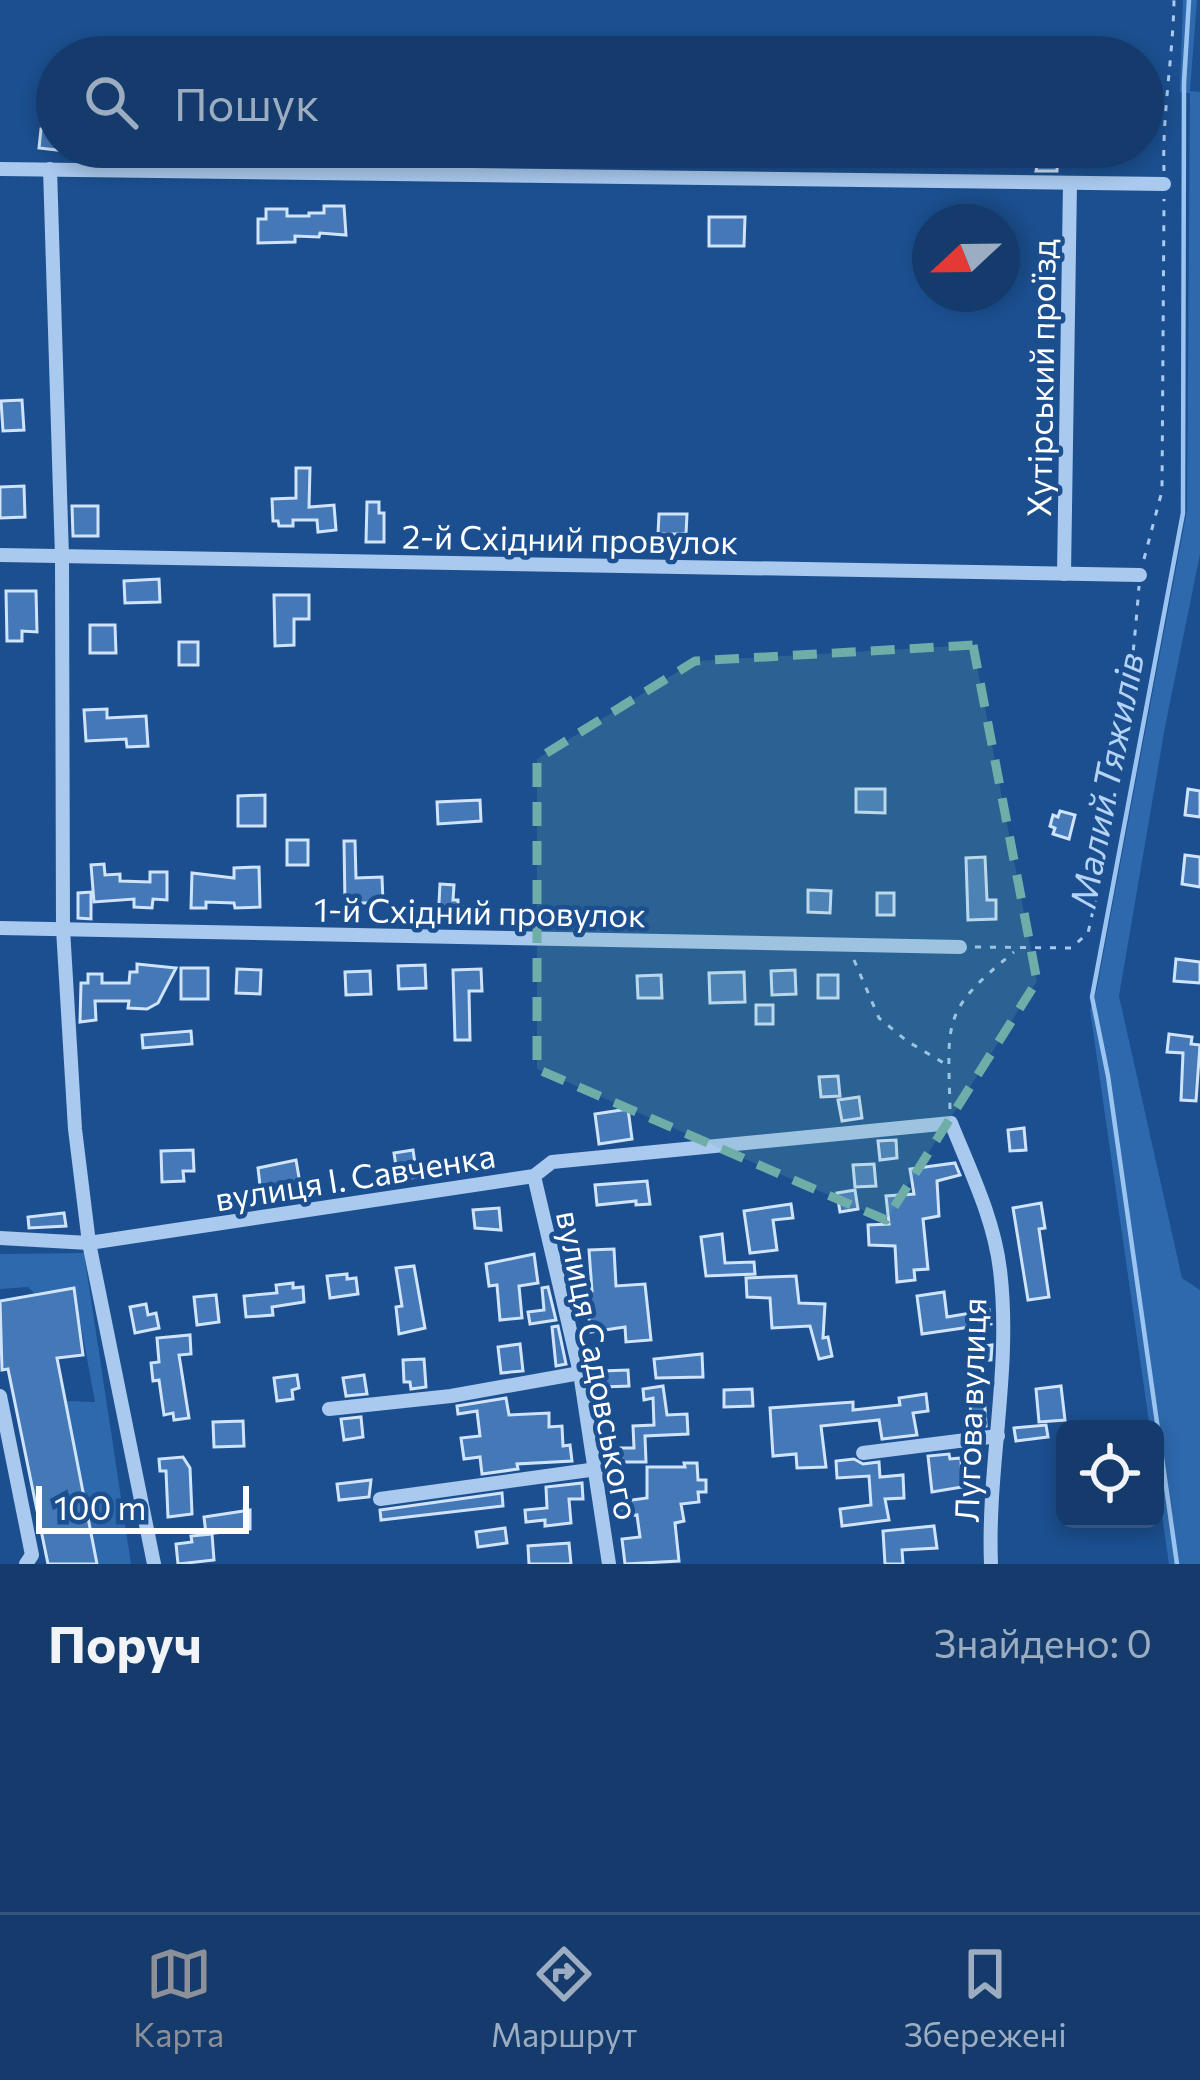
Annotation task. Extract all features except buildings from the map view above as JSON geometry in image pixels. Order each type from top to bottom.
[{"type":"street","points":[[0,169],[1164,184]]},
{"type":"street","points":[[50,170],[62,556],[63,929],[75,1129],[89,1243],[154,1564]]},
{"type":"street","name":"Хутірський проїзд","points":[[1064,574],[1070,183]]},
{"type":"street","name":"2-й Східний провулок","points":[[0,555],[1139,575]]},
{"type":"street","name":"1-й Східний провулок","points":[[0,928],[960,946]]},
{"type":"street","name":"вулиця І. Савченка","points":[[0,1238],[89,1243],[534,1176],[552,1162],[951,1123]]},
{"type":"street","name":"Лугова вулиця","points":[[951,1123],[987,1214],[1000,1268],[1004,1343],[991,1564]]},
{"type":"street","name":"вулиця Садовського","points":[[534,1176],[580,1373],[609,1564]]},
{"type":"street","points":[[329,1409],[451,1396],[580,1373]]},
{"type":"street","points":[[0,1396],[32,1555],[26,1564]]},
{"type":"street","points":[[863,1453],[998,1436]]},
{"type":"street","points":[[380,1499],[597,1469]]},
{"type":"path","points":[[1164,119],[1174,0]]},
{"type":"path","points":[[960,946],[1071,948],[1088,933],[1119,784],[1139,575],[1162,491],[1164,168]]},
{"type":"path","points":[[847,945],[879,1018],[949,1066]]},
{"type":"path","points":[[951,1123],[949,1032],[962,1001],[1018,949]]},
{"type":"highlighted area","points":[[973,645],[1037,981],[886,1220],[537,1069],[537,759],[695,661]]},
{"type":"shaded area","points":[[1183,0],[1197,0],[1190,91],[1200,92],[1200,554],[1119,996],[1182,1278],[1200,1290],[1200,1564],[1169,1564],[1164,1528],[1164,1420],[1149,1420],[1090,1010],[1187,510],[1190,93],[1180,92]]},
{"type":"shaded area","points":[[84,1253],[131,1564],[97,1564],[65,1401],[95,1402],[74,1288],[34,1293],[28,1287],[0,1289],[0,1254]]},
{"type":"waterway","name":"Малий Тяжилів","points":[[1177,1564],[1108,1076],[1092,997],[1183,513],[1184,83],[1189,0]]}]
